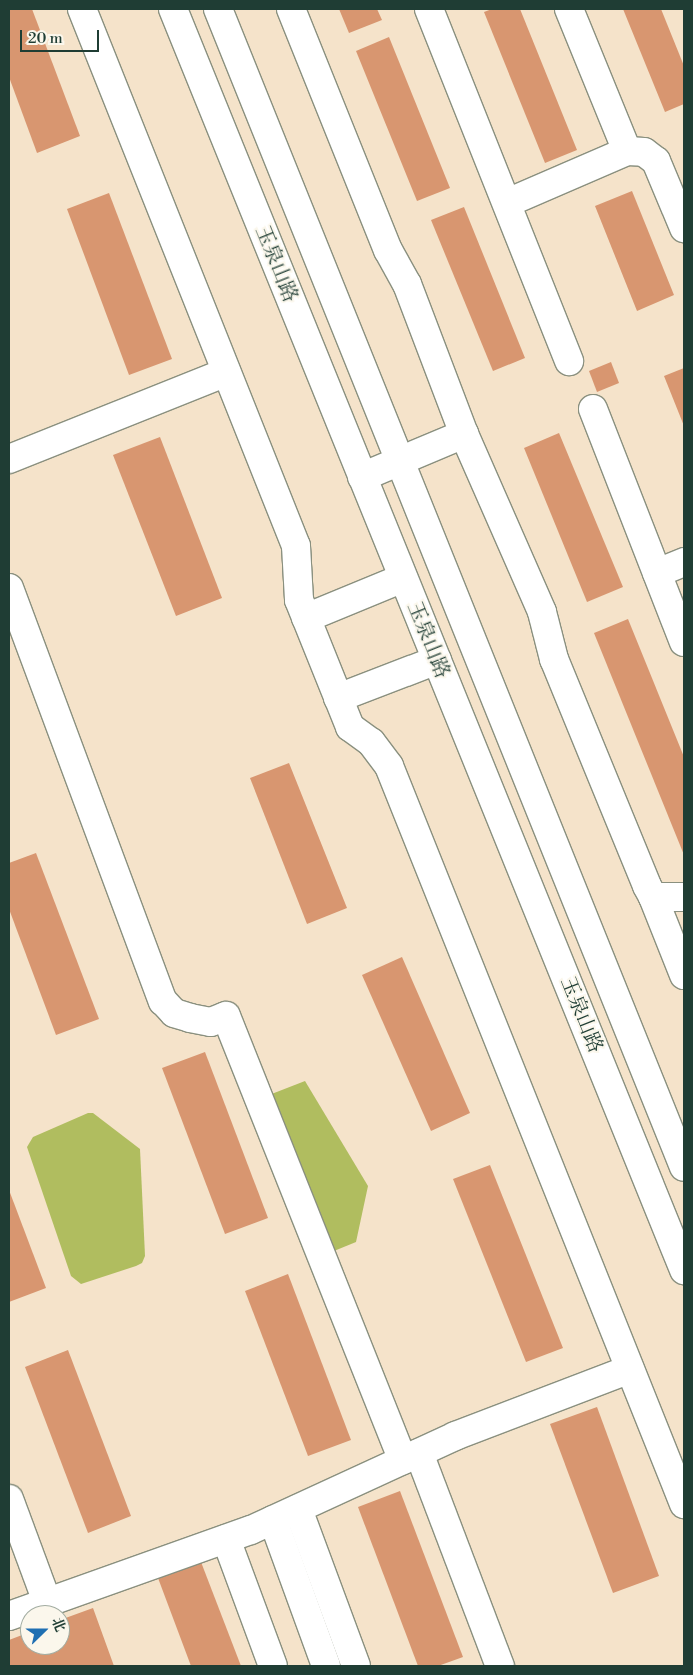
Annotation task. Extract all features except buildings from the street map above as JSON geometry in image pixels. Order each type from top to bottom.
[{"type":"street","points":[[82,9],[296,546],[299,600],[338,698],[350,727],[371,742],[389,766],[684,1504]]},
{"type":"street","name":"玉泉山路","points":[[173,9],[684,1270]]},
{"type":"street","name":"玉泉山路","points":[[218,9],[684,1167]]},
{"type":"street","points":[[291,9],[388,250],[407,284],[464,434],[542,612],[554,659],[684,975]]},
{"type":"street","points":[[429,9],[569,362]]},
{"type":"street","points":[[569,9],[627,151]]},
{"type":"street","points":[[507,203],[627,151],[644,152],[656,161],[684,228]]},
{"type":"street","points":[[9,456],[226,372]]},
{"type":"street","points":[[593,410],[684,642]]},
{"type":"street","points":[[362,477],[464,434]]},
{"type":"street","points":[[657,573],[684,562]]},
{"type":"street","points":[[306,618],[403,578]]},
{"type":"street","points":[[9,588],[163,1001],[174,1013],[190,1018],[211,1022],[226,1016],[500,1666]]},
{"type":"street","points":[[338,698],[436,660]]},
{"type":"street","points":[[653,897],[684,897]]},
{"type":"street","points":[[9,1616],[226,1539],[298,1509],[411,1456],[630,1369]]},
{"type":"street","points":[[9,1498],[47,1602]]},
{"type":"street","points":[[298,1509],[356,1666]]},
{"type":"street","points":[[273,1520],[326,1666]]},
{"type":"street","points":[[226,1539],[272,1666]]},
{"type":"street","points":[[308,1616],[334,1606]]},
{"type":"green space","points":[[305,1081],[368,1186],[356,1242],[334,1251],[269,1095]]},
{"type":"green space","points":[[88,1113],[93,1113],[140,1149],[145,1256],[142,1263],[136,1266],[81,1284],[71,1276],[27,1147],[33,1137]]}]
